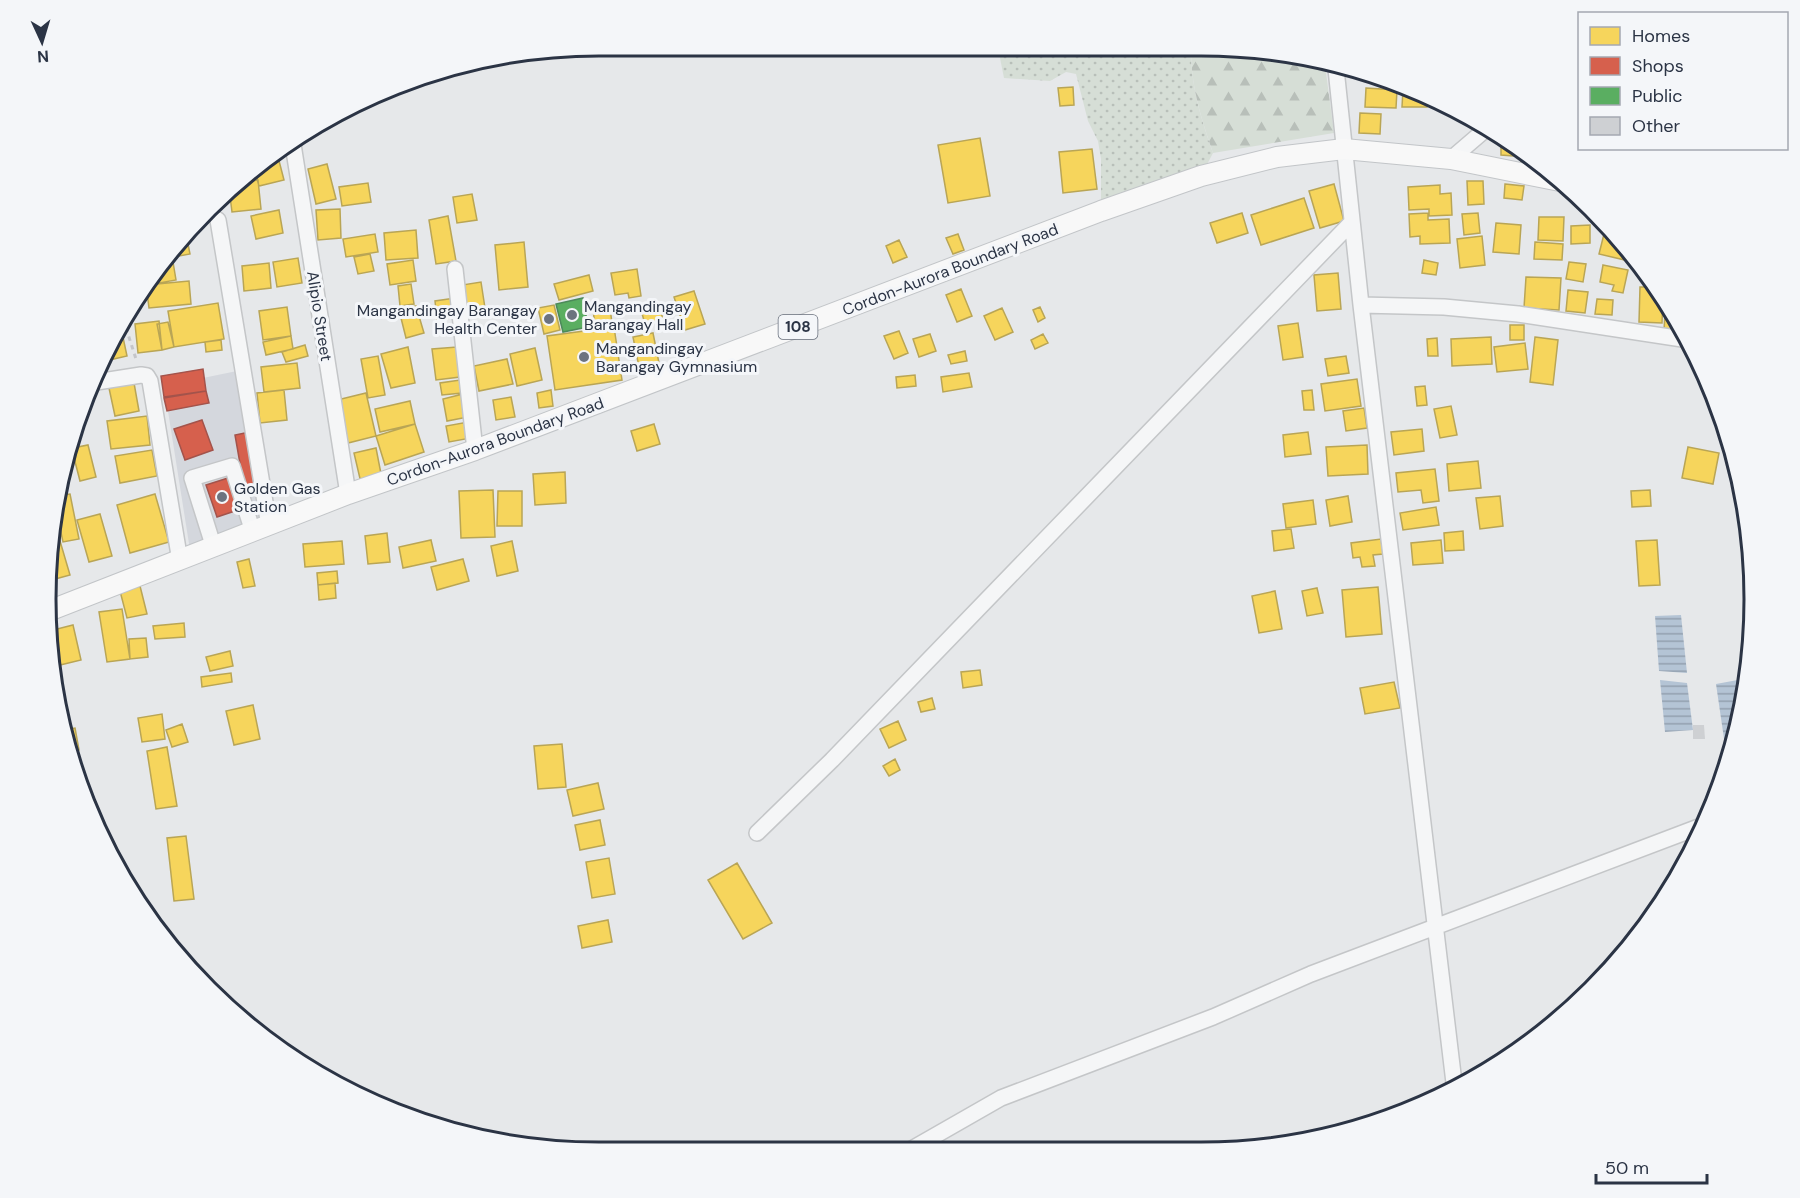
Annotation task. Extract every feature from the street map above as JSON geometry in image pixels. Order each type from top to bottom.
[{"type":"main road","name":"Cordon-Aurora Boundary Road","points":[[56,608],[348,494],[475,450],[1112,207],[1201,176],[1278,157],[1344,149],[1451,159],[1544,178]]},
{"type":"street","points":[[1335,72],[1454,1080]]},
{"type":"street","points":[[1451,159],[1481,133]]},
{"type":"street","name":"Alipio Street","points":[[294,149],[348,494]]},
{"type":"street","points":[[218,220],[261,529]]},
{"type":"street","points":[[757,833],[832,760],[1352,222]]},
{"type":"street","points":[[455,269],[475,450]]},
{"type":"street","points":[[1361,305],[1444,307],[1518,314],[1678,338]]},
{"type":"street","points":[[102,381],[147,376],[153,392],[180,561]]},
{"type":"street","points":[[213,548],[192,478],[232,466],[261,529]]},
{"type":"street","points":[[924,1142],[1001,1098],[1213,1017],[1311,974],[1692,829]]},
{"type":"path","points":[[127,330],[141,375]]},
{"type":"shaded area","name":"Golden Gas Station","points":[[237,371],[267,520],[190,550],[164,386]]},
{"type":"green space","points":[[1000,56],[1191,56],[1195,89],[1213,153],[1201,176],[1101,211],[1101,159],[1098,141],[1088,121],[1076,74],[1066,72],[1050,81],[1004,78]]},
{"type":"green space","points":[[1191,56],[1237,57],[1272,60],[1326,70],[1334,133],[1213,153],[1201,115]]},
{"type":"water","points":[[1681,615],[1687,673],[1659,671],[1655,616]]},
{"type":"water","points":[[1660,680],[1687,683],[1693,730],[1665,732]]},
{"type":"water","points":[[1738,680],[1725,744],[1716,684]]},
{"type":"building: Homes","points":[[1073,87],[1074,105],[1060,106],[1058,88]]},
{"type":"building: Homes","points":[[1366,88],[1397,92],[1396,108],[1365,107]]},
{"type":"building: Homes","points":[[1403,95],[1427,105],[1427,107],[1402,107]]},
{"type":"building: Homes","points":[[1360,113],[1381,114],[1380,134],[1359,133]]},
{"type":"building: Homes","points":[[980,138],[990,196],[948,203],[938,145]]},
{"type":"building: Homes","points":[[1501,146],[1513,156],[1501,155]]},
{"type":"building: Homes","points":[[1092,149],[1097,189],[1063,193],[1059,152]]},
{"type":"building: Homes","points":[[279,160],[284,180],[259,186],[257,177]]},
{"type":"building: Homes","points":[[327,164],[336,199],[316,204],[308,169]]},
{"type":"building: Homes","points":[[258,180],[261,209],[232,212],[231,200],[252,181]]},
{"type":"building: Homes","points":[[1467,181],[1483,181],[1484,204],[1468,205]]},
{"type":"building: Homes","points":[[368,183],[371,202],[342,206],[339,187]]},
{"type":"building: Homes","points":[[1334,184],[1344,221],[1320,228],[1309,191]]},
{"type":"building: Homes","points":[[1505,184],[1524,186],[1522,200],[1504,198]]},
{"type":"building: Homes","points":[[1440,185],[1440,194],[1451,193],[1452,215],[1429,216],[1429,209],[1409,210],[1408,187]]},
{"type":"building: Homes","points":[[472,194],[477,220],[457,223],[453,197]]},
{"type":"building: Homes","points":[[1304,198],[1314,228],[1261,245],[1251,215]]},
{"type":"building: Homes","points":[[340,209],[341,238],[318,240],[316,210]]},
{"type":"building: Homes","points":[[279,210],[283,233],[256,239],[251,216]]},
{"type":"building: Homes","points":[[1242,213],[1248,233],[1217,243],[1210,223]]},
{"type":"building: Homes","points":[[1428,213],[1428,220],[1449,219],[1450,243],[1420,244],[1420,236],[1410,237],[1409,214]]},
{"type":"building: Homes","points":[[1478,213],[1480,233],[1464,235],[1462,214]]},
{"type":"building: Homes","points":[[448,216],[456,261],[436,264],[429,220]]},
{"type":"building: Homes","points":[[1539,217],[1564,217],[1563,241],[1538,240]]},
{"type":"building: Homes","points":[[1496,223],[1521,225],[1519,254],[1493,252]]},
{"type":"building: Homes","points":[[1590,225],[1590,243],[1571,244],[1571,226]]},
{"type":"building: Homes","points":[[416,230],[418,258],[386,260],[384,233]]},
{"type":"building: Homes","points":[[375,234],[378,252],[346,257],[343,239]]},
{"type":"building: Homes","points":[[958,234],[964,250],[953,254],[946,238]]},
{"type":"building: Homes","points":[[1604,235],[1626,260],[1599,254]]},
{"type":"building: Homes","points":[[1482,236],[1485,265],[1460,268],[1457,239]]},
{"type":"building: Homes","points":[[899,240],[907,257],[893,263],[886,246]]},
{"type":"building: Homes","points":[[524,242],[528,287],[499,290],[495,245]]},
{"type":"building: Homes","points":[[1535,242],[1563,244],[1562,260],[1534,259]]},
{"type":"building: Homes","points":[[188,244],[190,254],[178,256]]},
{"type":"building: Homes","points":[[370,254],[374,271],[358,274],[354,257]]},
{"type":"building: Homes","points":[[298,258],[302,283],[277,287],[273,262]]},
{"type":"building: Homes","points":[[413,260],[416,281],[390,285],[387,264]]},
{"type":"building: Homes","points":[[1424,260],[1438,263],[1436,275],[1422,273]]},
{"type":"building: Homes","points":[[173,262],[176,280],[157,283],[168,268]]},
{"type":"building: Homes","points":[[1569,262],[1586,264],[1583,282],[1566,279]]},
{"type":"building: Homes","points":[[269,263],[271,288],[244,291],[242,266]]},
{"type":"building: Homes","points":[[1603,265],[1628,270],[1623,293],[1612,291],[1614,285],[1600,282]]},
{"type":"building: Homes","points":[[637,269],[641,296],[629,298],[628,293],[615,295],[611,273]]},
{"type":"building: Homes","points":[[1338,273],[1341,309],[1317,311],[1314,275]]},
{"type":"building: Homes","points":[[589,275],[593,291],[559,300],[554,284]]},
{"type":"building: Homes","points":[[1526,277],[1561,278],[1559,310],[1524,308]]},
{"type":"building: Homes","points":[[189,281],[191,304],[149,308],[147,296],[156,284]]},
{"type":"building: Homes","points":[[481,282],[485,308],[466,310],[462,285]]},
{"type":"building: Homes","points":[[411,284],[414,304],[400,306],[398,286]]},
{"type":"building: Homes","points":[[1640,287],[1646,287],[1662,312],[1662,323],[1639,322]]},
{"type":"building: Homes","points":[[961,289],[972,316],[957,322],[946,295]]},
{"type":"building: Homes","points":[[1568,290],[1588,292],[1585,313],[1566,311]]},
{"type":"building: Homes","points":[[694,291],[705,324],[685,330],[674,297]]},
{"type":"building: Homes","points":[[455,298],[458,316],[437,319],[435,301]]},
{"type":"building: Homes","points":[[1597,299],[1613,300],[1612,315],[1595,314]]},
{"type":"building: Homes","points":[[218,303],[224,339],[174,347],[168,311]]},
{"type":"building: Homes","name":"Mangandingay Barangay Health Center","points":[[554,305],[560,330],[544,334],[538,308]]},
{"type":"building: Homes","points":[[416,306],[424,333],[406,338],[399,310]]},
{"type":"building: Homes","points":[[659,306],[663,319],[645,324],[641,310]]},
{"type":"building: Homes","points":[[287,307],[291,336],[263,340],[259,311]]},
{"type":"building: Homes","points":[[1040,307],[1045,318],[1038,322],[1033,310]]},
{"type":"building: Homes","points":[[610,308],[612,323],[595,325],[593,310]]},
{"type":"building: Homes","points":[[1002,308],[1013,332],[995,340],[984,316]]},
{"type":"building: Homes","points":[[1665,316],[1673,331],[1664,331]]},
{"type":"building: Homes","points":[[159,321],[162,350],[138,353],[135,324]]},
{"type":"building: Homes","points":[[168,322],[174,347],[162,350],[157,324]]},
{"type":"building: Homes","points":[[1298,323],[1303,357],[1283,360],[1278,326]]},
{"type":"building: Homes","points":[[1510,325],[1524,325],[1524,340],[1510,340]]},
{"type":"building: Homes","name":"Mangandingay Barangay Gymnasium","points":[[614,327],[622,380],[555,390],[547,336]]},
{"type":"building: Homes","points":[[899,331],[908,353],[894,359],[884,336]]},
{"type":"building: Homes","points":[[653,333],[659,363],[639,367],[633,337]]},
{"type":"building: Homes","points":[[930,334],[936,351],[919,357],[913,339]]},
{"type":"building: Homes","points":[[1043,334],[1048,343],[1035,349],[1031,340]]},
{"type":"building: Homes","points":[[291,336],[293,349],[266,355],[263,342]]},
{"type":"building: Homes","points":[[123,337],[127,356],[112,359]]},
{"type":"building: Homes","points":[[1491,337],[1492,364],[1452,366],[1451,339]]},
{"type":"building: Homes","points":[[1535,337],[1558,340],[1553,385],[1530,382]]},
{"type":"building: Homes","points":[[1437,338],[1438,356],[1428,356],[1427,339]]},
{"type":"building: Homes","points":[[221,340],[222,350],[206,352],[205,342]]},
{"type":"building: Homes","points":[[1525,343],[1528,369],[1497,372],[1494,347]]},
{"type":"building: Homes","points":[[305,345],[308,356],[286,362],[282,352]]},
{"type":"building: Homes","points":[[408,347],[415,383],[391,388],[381,354]]},
{"type":"building: Homes","points":[[457,347],[460,377],[436,380],[432,349]]},
{"type":"building: Homes","points":[[535,348],[542,380],[517,386],[510,354]]},
{"type":"building: Homes","points":[[965,351],[967,361],[951,364],[948,355]]},
{"type":"building: Homes","points":[[378,356],[385,395],[368,398],[361,359]]},
{"type":"building: Homes","points":[[1346,356],[1349,373],[1328,376],[1325,359]]},
{"type":"building: Homes","points":[[507,359],[513,384],[479,391],[474,366]]},
{"type":"building: Homes","points":[[297,363],[300,388],[264,392],[261,367]]},
{"type":"building: Homes","points":[[969,373],[972,387],[943,392],[941,377]]},
{"type":"building: Homes","points":[[915,375],[916,386],[897,388],[896,377]]},
{"type":"building: Homes","points":[[1357,379],[1361,406],[1325,411],[1321,384]]},
{"type":"building: Homes","points":[[460,380],[462,393],[442,395],[440,383]]},
{"type":"building: Homes","points":[[134,383],[139,411],[115,416],[109,388]]},
{"type":"building: Homes","points":[[1425,386],[1427,405],[1417,406],[1415,387]]},
{"type":"building: Homes","points":[[284,390],[287,420],[260,423],[257,393]]},
{"type":"building: Homes","points":[[551,390],[553,406],[539,408],[537,393]]},
{"type":"building: Homes","points":[[1312,390],[1314,410],[1304,410],[1302,391]]},
{"type":"building: Homes","points":[[366,393],[376,436],[348,443],[337,400]]},
{"type":"building: Homes","points":[[463,394],[468,417],[447,421],[443,399]]},
{"type":"building: Homes","points":[[511,397],[515,417],[496,420],[493,400]]},
{"type":"building: Homes","points":[[410,401],[415,424],[380,432],[375,409]]},
{"type":"building: Homes","points":[[1451,406],[1457,435],[1440,438],[1434,409]]},
{"type":"building: Homes","points":[[1364,408],[1367,428],[1346,431],[1343,411]]},
{"type":"building: Homes","points":[[147,416],[150,445],[111,449],[107,421]]},
{"type":"building: Homes","points":[[468,422],[471,438],[449,442],[446,426]]},
{"type":"building: Homes","points":[[415,424],[424,452],[385,465],[376,436]]},
{"type":"building: Homes","points":[[654,424],[660,444],[637,451],[631,431]]},
{"type":"building: Homes","points":[[1422,429],[1424,451],[1394,455],[1391,432]]},
{"type":"building: Homes","points":[[1308,432],[1311,454],[1285,457],[1283,435]]},
{"type":"building: Homes","points":[[88,445],[96,477],[80,481],[74,458],[77,447]]},
{"type":"building: Homes","points":[[1367,445],[1368,474],[1328,476],[1326,447]]},
{"type":"building: Homes","points":[[1688,447],[1719,453],[1713,484],[1682,478]]},
{"type":"building: Homes","points":[[376,448],[382,479],[361,483],[354,453]]},
{"type":"building: Homes","points":[[152,450],[157,476],[120,483],[115,456]]},
{"type":"building: Homes","points":[[1478,461],[1481,488],[1449,491],[1447,464]]},
{"type":"building: Homes","points":[[1435,469],[1439,501],[1423,503],[1421,490],[1398,492],[1396,473]]},
{"type":"building: Homes","points":[[565,472],[566,503],[535,505],[533,474]]},
{"type":"building: Homes","points":[[493,490],[495,537],[461,538],[459,491]]},
{"type":"building: Homes","points":[[1650,490],[1651,506],[1632,507],[1631,491]]},
{"type":"building: Homes","points":[[498,491],[522,491],[522,526],[497,526]]},
{"type":"building: Homes","points":[[70,494],[79,539],[63,542],[60,528],[66,495]]},
{"type":"building: Homes","points":[[155,494],[169,542],[130,553],[117,505]]},
{"type":"building: Homes","points":[[1348,496],[1352,522],[1330,526],[1326,500]]},
{"type":"building: Homes","points":[[1500,496],[1503,526],[1480,529],[1476,498]]},
{"type":"building: Homes","points":[[1313,500],[1316,524],[1286,528],[1283,504]]},
{"type":"building: Homes","points":[[1436,507],[1439,525],[1403,530],[1400,513]]},
{"type":"building: Homes","points":[[100,514],[112,556],[89,562],[77,520]]},
{"type":"building: Homes","points":[[1291,529],[1294,548],[1274,551],[1272,531]]},
{"type":"building: Homes","points":[[1463,531],[1464,550],[1445,551],[1444,533]]},
{"type":"building: Homes","points":[[387,533],[390,562],[368,564],[365,536]]},
{"type":"building: Homes","points":[[59,538],[70,575],[57,579]]},
{"type":"building: Homes","points":[[1381,539],[1383,554],[1373,555],[1375,566],[1362,567],[1360,557],[1353,558],[1351,543]]},
{"type":"building: Homes","points":[[431,540],[436,561],[403,568],[399,547]]},
{"type":"building: Homes","points":[[1441,540],[1443,563],[1413,565],[1411,543]]},
{"type":"building: Homes","points":[[1657,540],[1660,585],[1639,586],[1636,541]]},
{"type":"building: Homes","points":[[342,541],[344,564],[305,567],[303,544]]},
{"type":"building: Homes","points":[[512,541],[518,571],[497,576],[491,546]]},
{"type":"building: Homes","points":[[249,559],[255,586],[243,588],[237,562]]},
{"type":"building: Homes","points":[[463,559],[469,581],[437,590],[431,567]]},
{"type":"building: Homes","points":[[337,571],[338,583],[318,585],[317,573]]},
{"type":"building: Homes","points":[[335,583],[336,598],[319,600],[318,585]]},
{"type":"building: Homes","points":[[140,586],[147,614],[127,618],[120,591]]},
{"type":"building: Homes","points":[[1378,587],[1382,634],[1346,637],[1342,590]]},
{"type":"building: Homes","points":[[1317,588],[1323,613],[1307,616],[1302,591]]},
{"type":"building: Homes","points":[[1275,591],[1282,629],[1259,633],[1252,596]]},
{"type":"building: Homes","points":[[122,609],[130,659],[107,662],[99,612]]},
{"type":"building: Homes","points":[[184,623],[185,637],[155,639],[153,626]]},
{"type":"building: Homes","points":[[73,625],[81,660],[60,665],[57,629]]},
{"type":"building: Homes","points":[[146,638],[148,657],[130,659],[129,639]]},
{"type":"building: Homes","points":[[230,651],[233,666],[210,671],[206,657]]},
{"type":"building: Homes","points":[[980,670],[982,685],[963,688],[961,672]]},
{"type":"building: Homes","points":[[231,673],[232,682],[202,687],[201,677]]},
{"type":"building: Homes","points":[[1394,682],[1400,708],[1365,714],[1360,688]]},
{"type":"building: Homes","points":[[932,698],[935,709],[921,712],[918,702]]},
{"type":"building: Homes","points":[[253,705],[260,739],[234,745],[226,711]]},
{"type":"building: Homes","points":[[162,714],[165,739],[142,742],[138,718]]},
{"type":"building: Homes","points":[[898,721],[906,740],[889,748],[880,729]]},
{"type":"building: Homes","points":[[182,724],[188,742],[172,747],[166,730]]},
{"type":"building: Homes","points":[[75,728],[79,750],[77,750],[71,729]]},
{"type":"building: Homes","points":[[562,744],[566,787],[538,789],[534,746]]},
{"type":"building: Homes","points":[[167,747],[177,806],[156,809],[147,751]]},
{"type":"building: Homes","points":[[895,759],[900,770],[889,776],[883,766]]},
{"type":"building: Homes","points":[[598,783],[604,809],[573,816],[567,790]]},
{"type":"building: Homes","points":[[600,820],[605,845],[580,850],[575,825]]},
{"type":"building: Homes","points":[[186,836],[194,899],[174,901],[167,838]]},
{"type":"building: Homes","points":[[609,858],[615,894],[592,898],[586,862]]},
{"type":"building: Homes","points":[[737,863],[772,923],[743,939],[708,880]]},
{"type":"building: Homes","points":[[608,920],[612,942],[582,948],[578,926]]},
{"type":"building: Shops","points":[[203,369],[206,391],[164,397],[161,376]]},
{"type":"building: Shops","points":[[206,391],[209,403],[167,411],[164,398]]},
{"type":"building: Shops","points":[[202,420],[213,450],[185,460],[174,429]]},
{"type":"building: Shops","points":[[250,432],[260,489],[245,492],[235,435]]},
{"type":"building: Shops","name":"Golden Gas Station","points":[[228,478],[238,510],[217,517],[206,485]]},
{"type":"building: Public","name":"Mangandingay Barangay Hall","points":[[583,298],[588,327],[563,332],[556,304]]},
{"type":"building: Other","points":[[1693,725],[1704,725],[1705,739],[1693,739]]},
{"type":"place","name":"Mangandingay Barangay Hall","points":[[572,315]]},
{"type":"place","name":"Mangandingay Barangay Health Center","points":[[549,319]]},
{"type":"place","name":"Mangandingay Barangay Gymnasium","points":[[584,357]]},
{"type":"place","name":"Golden Gas Station","points":[[222,497]]}]
